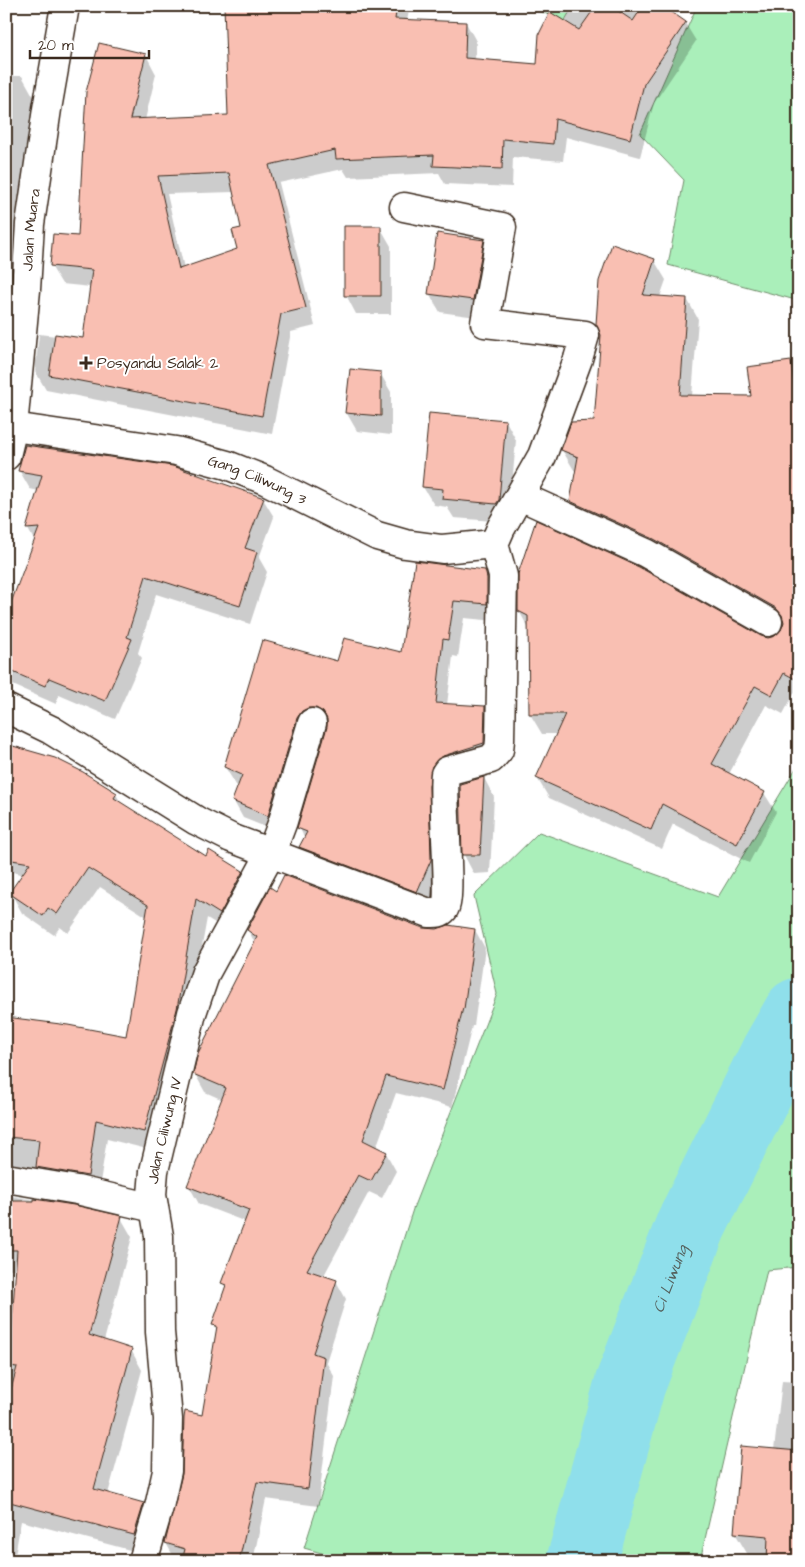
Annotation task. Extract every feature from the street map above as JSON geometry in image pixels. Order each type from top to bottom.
[{"type":"street","name":"Jalan Muara","points":[[6,456],[13,427],[16,290],[30,224],[64,6]]},
{"type":"street","points":[[6,708],[51,730],[197,821],[231,838],[429,913],[440,913],[444,909],[446,905],[447,882],[444,774],[447,771],[491,759],[498,750],[500,740],[503,576],[494,544],[501,528],[542,456],[585,335],[485,323],[502,227],[404,207]]},
{"type":"street","name":"Gang Ciliwung 3","points":[[13,427],[176,452],[227,465],[266,480],[377,536],[405,544],[442,550],[494,544]]},
{"type":"street","points":[[520,496],[646,553],[768,622]]},
{"type":"street","name":"Jalan Ciliwung IV","points":[[143,1561],[160,1508],[167,1471],[168,1419],[160,1332],[159,1236],[152,1195],[154,1171],[192,1013],[206,972],[271,854],[283,821],[312,722]]},
{"type":"street","points":[[6,1178],[76,1190],[154,1208]]},
{"type":"green space","points":[[529,6],[573,6],[564,22]]},
{"type":"green space","points":[[697,6],[799,6],[799,301],[668,265],[684,180],[640,134]]},
{"type":"green space","points":[[799,763],[799,1267],[767,1270],[701,1561],[349,1561],[304,1548],[414,1206],[497,994],[474,896],[539,832],[718,897]]},
{"type":"building","points":[[224,6],[397,6],[395,19],[466,22],[465,58],[537,64],[539,34],[550,12],[579,30],[596,6],[611,6],[633,21],[643,6],[663,6],[686,22],[644,84],[630,139],[555,119],[553,144],[503,139],[502,169],[433,166],[434,155],[336,159],[335,150],[269,165],[306,308],[281,314],[262,416],[49,375],[55,334],[83,338],[92,270],[50,266],[53,234],[78,236],[86,92],[99,43],[146,54],[130,119],[228,115]],"holes":[[[229,173],[241,228],[232,230],[237,249],[179,269],[158,176]]]},
{"type":"building","points":[[344,226],[381,226],[381,296],[344,296]]},
{"type":"building","points":[[437,233],[484,240],[473,300],[428,294]]},
{"type":"building","points":[[612,244],[655,259],[643,295],[687,298],[680,395],[751,396],[747,367],[791,361],[796,402],[799,401],[799,681],[784,673],[772,695],[755,686],[712,764],[765,792],[737,844],[662,804],[651,830],[536,778],[565,714],[529,714],[528,616],[518,611],[518,574],[536,520],[639,567],[761,636],[768,638],[775,636],[781,630],[784,622],[782,615],[776,608],[654,539],[570,501],[578,457],[561,450],[571,422],[594,421],[601,335],[596,324],[599,281]]},
{"type":"building","points":[[350,369],[381,372],[381,416],[345,413]]},
{"type":"building","points":[[429,413],[506,420],[499,500],[496,504],[442,499],[443,489],[422,487]]},
{"type":"building","points":[[25,445],[173,466],[264,498],[245,548],[257,552],[240,606],[146,576],[127,637],[132,639],[105,701],[49,678],[45,686],[6,669],[6,616],[39,528],[26,529],[42,475],[18,471]]},
{"type":"building","points":[[415,561],[485,570],[487,578],[487,604],[454,601],[448,640],[443,639],[436,703],[485,706],[484,743],[443,756],[432,766],[429,786],[431,860],[417,892],[299,847],[307,832],[297,828],[327,727],[327,719],[323,712],[316,708],[308,708],[302,711],[297,718],[268,816],[232,801],[242,775],[224,767],[262,640],[337,661],[344,638],[401,652]]},
{"type":"building","points":[[6,744],[55,758],[83,772],[117,793],[114,798],[206,856],[209,850],[243,871],[220,914],[196,899],[177,1009],[144,1132],[96,1120],[88,1176],[36,1167],[39,1140],[6,1137],[6,1017],[68,1025],[126,1036],[148,905],[88,868],[57,914],[48,908],[43,916],[9,893],[30,863],[6,859]]},
{"type":"building","points":[[484,777],[480,855],[462,855],[460,784]]},
{"type":"building","points":[[284,875],[423,928],[437,929],[448,925],[475,929],[464,1009],[443,1090],[386,1076],[363,1140],[387,1152],[371,1181],[358,1175],[307,1270],[337,1280],[313,1353],[324,1357],[308,1489],[257,1482],[239,1561],[182,1561],[185,1549],[165,1543],[182,1474],[185,1411],[202,1415],[217,1326],[212,1325],[226,1285],[221,1283],[249,1210],[187,1186],[226,1088],[193,1074],[198,1053],[257,937],[247,930],[270,887],[276,891]]},
{"type":"building","points":[[34,1199],[74,1205],[122,1216],[89,1335],[132,1349],[94,1489],[144,1503],[134,1535],[6,1501],[6,1408],[17,1367],[9,1366],[17,1250],[6,1250],[6,1201],[34,1201]]},
{"type":"building","points":[[741,1446],[799,1451],[799,1561],[767,1561],[768,1536],[734,1533]]},
{"type":"waterway","name":"Ci Liwung","points":[[582,1561],[630,1384],[691,1225],[776,1053],[799,1013]]},
{"type":"place","name":"Posyandu Salak 2","points":[[86,363]]}]
